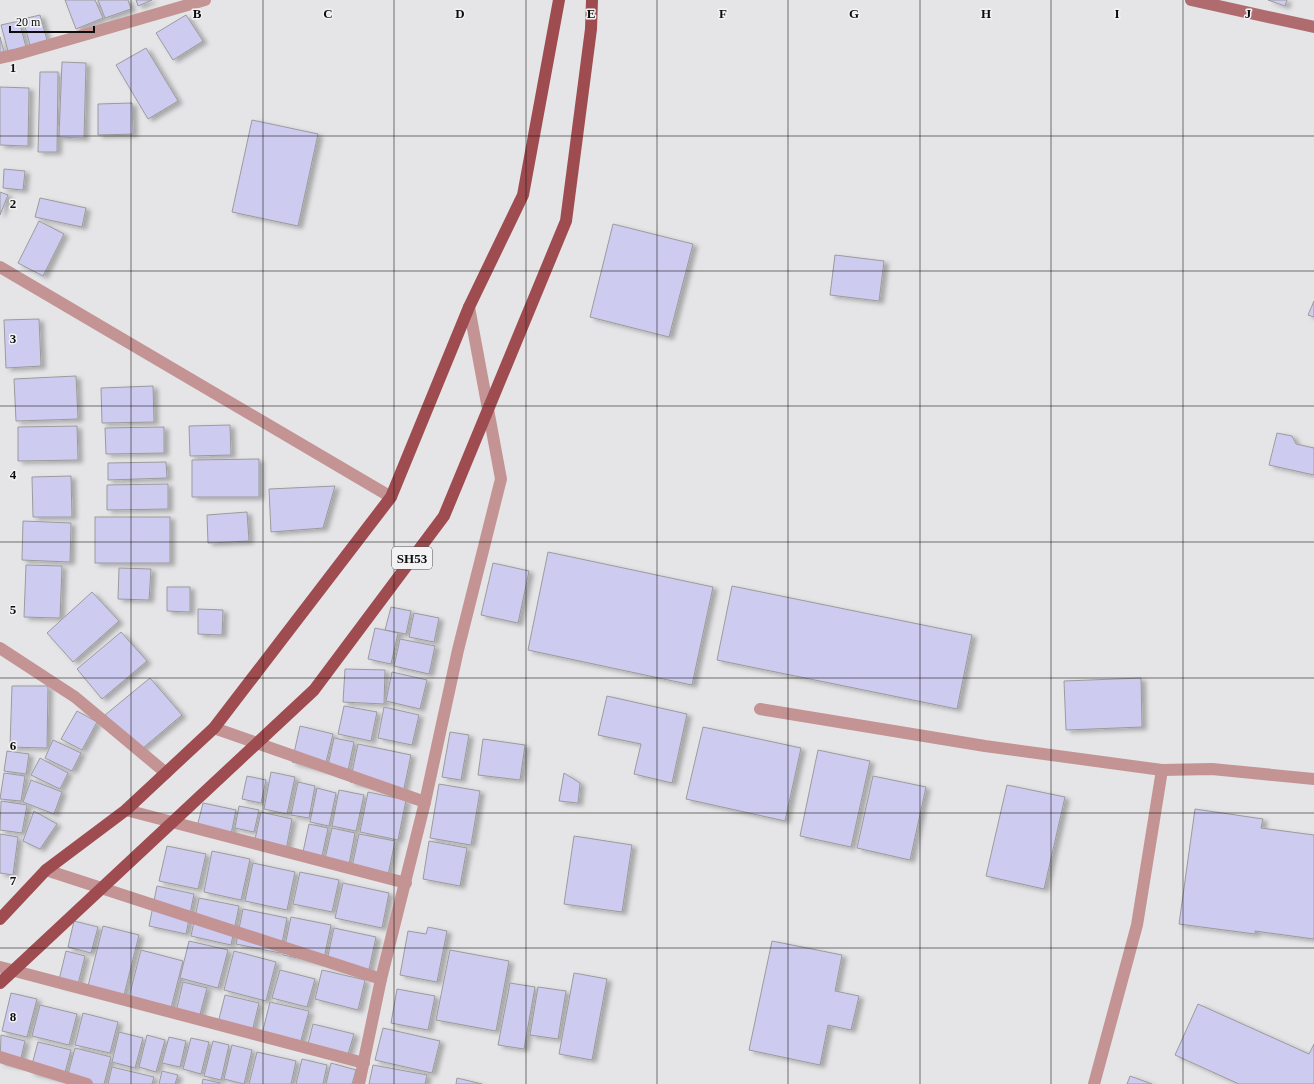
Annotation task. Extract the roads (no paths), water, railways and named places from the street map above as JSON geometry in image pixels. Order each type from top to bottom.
[{"type":"main road","points":[[0,919],[46,870],[126,810],[214,728],[391,497],[469,307],[524,196],[559,0]]},
{"type":"main road","name":"SH53","points":[[0,984],[314,690],[444,516],[566,221],[590,37],[592,0]]},
{"type":"street","points":[[0,58],[205,0]]},
{"type":"street","points":[[1191,0],[1314,27]]},
{"type":"street","points":[[0,266],[391,497]]},
{"type":"street","points":[[359,1084],[381,979],[425,802],[458,650],[501,479],[469,307]]},
{"type":"street","points":[[0,648],[75,697],[166,773]]},
{"type":"street","points":[[760,709],[985,746],[1162,770],[1212,769],[1314,779]]},
{"type":"street","points":[[214,728],[425,802]]},
{"type":"street","points":[[1094,1084],[1137,924],[1162,770]]},
{"type":"street","points":[[126,810],[406,883]]},
{"type":"street","points":[[46,870],[381,979]]},
{"type":"street","points":[[0,967],[364,1063]]},
{"type":"street","points":[[0,1057],[87,1084]]}]
